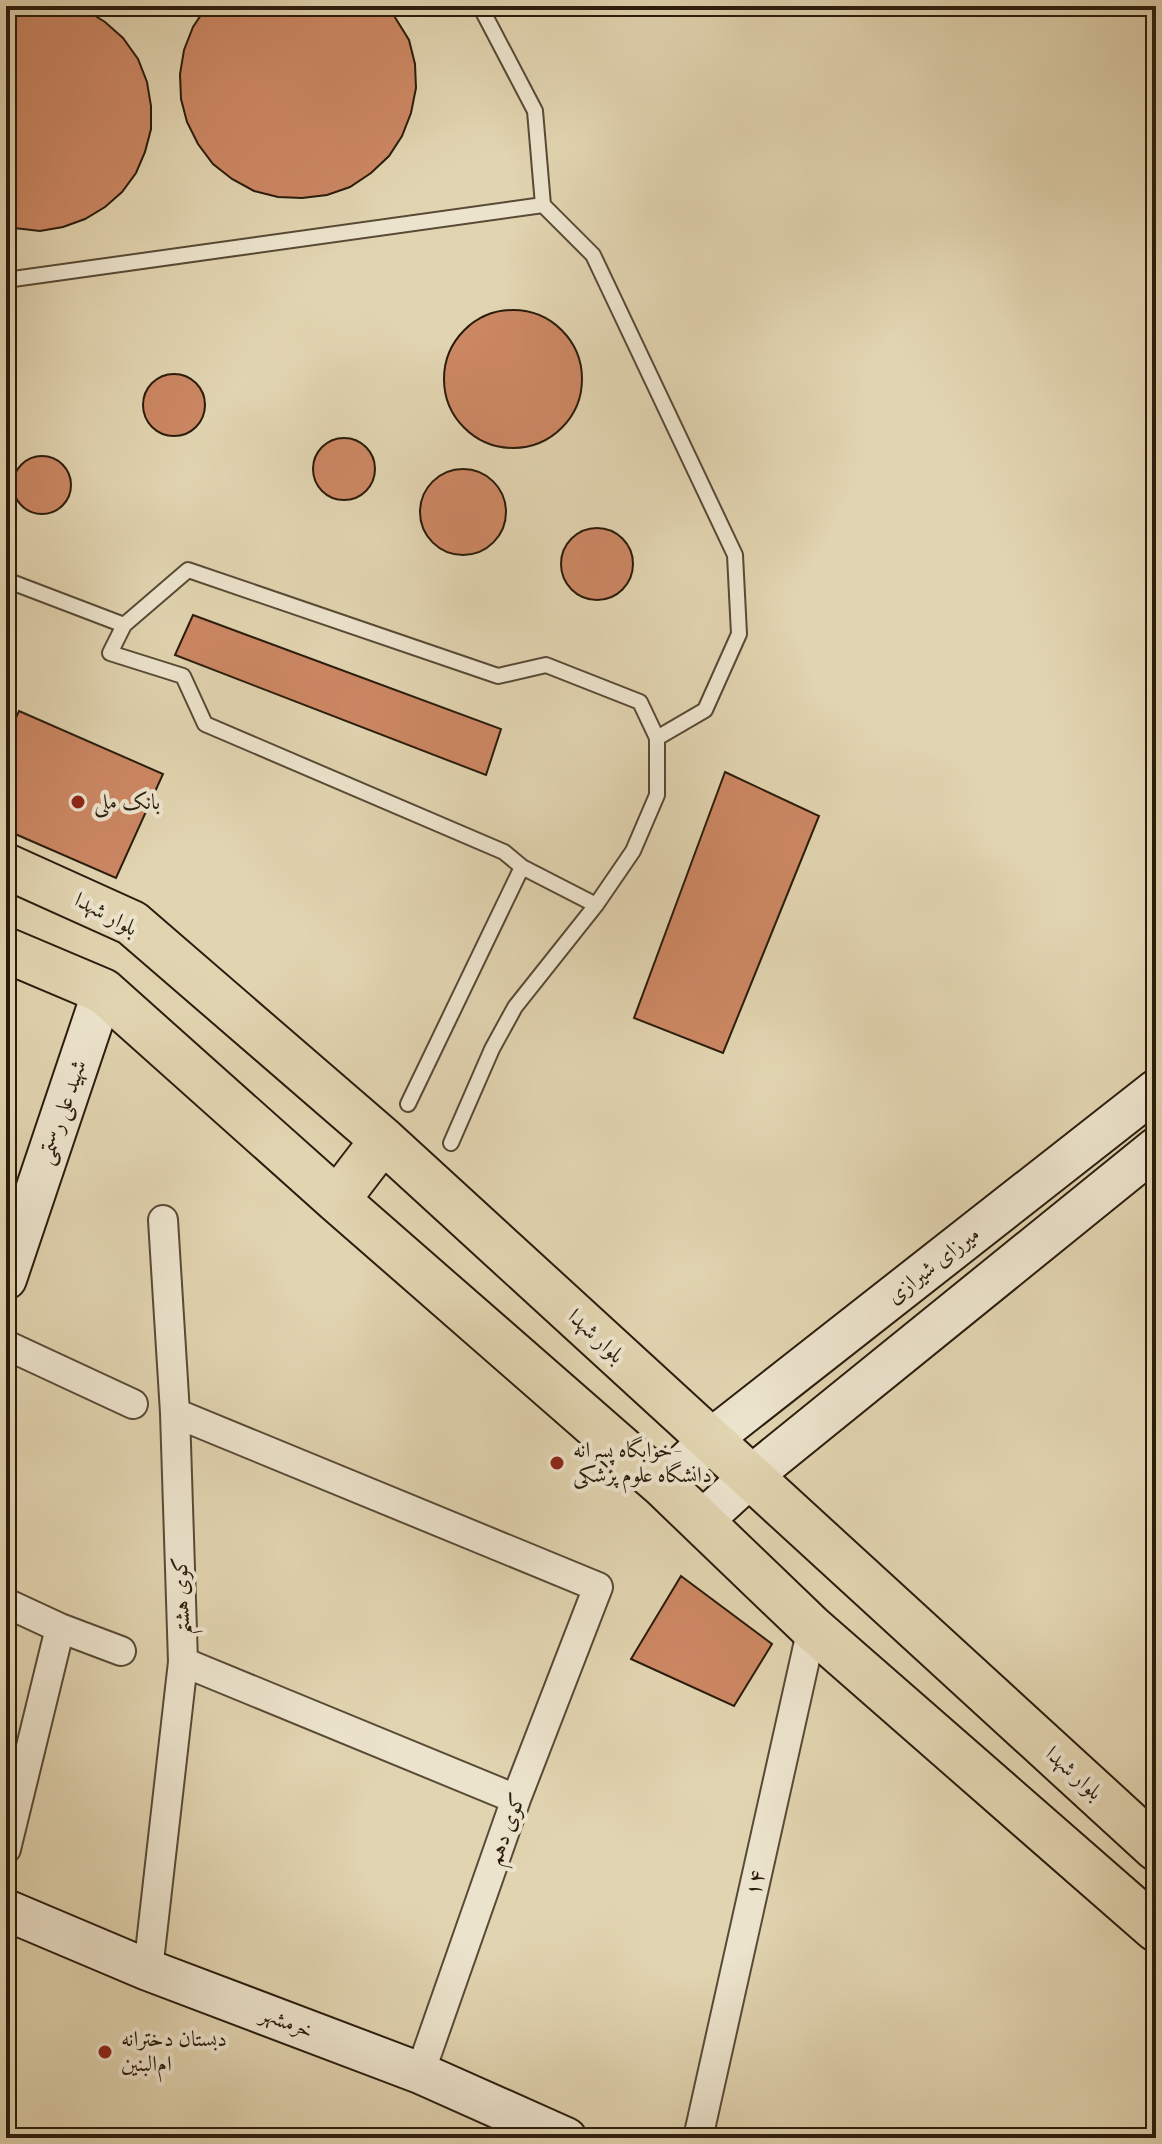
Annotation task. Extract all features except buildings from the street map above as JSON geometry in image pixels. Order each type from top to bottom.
[{"type":"main road","name":"بلوار شهدا","points":[[6,866],[132,923],[383,1140],[1156,1848]]},
{"type":"main road","points":[[6,950],[103,991],[663,1485],[812,1628],[1156,1929]]},
{"type":"main road","name":"شهید علی رستمی","points":[[8,1266],[103,991]]},
{"type":"main road","name":"میرزای شیرازی","points":[[663,1485],[710,1440],[1156,1090]]},
{"type":"main road","points":[[337,1200],[383,1140]]},
{"type":"main road","points":[[701,1522],[750,1477],[1156,1148]]},
{"type":"main road","name":"خرمشهر","points":[[6,1910],[148,1970],[420,2073],[566,2138]]},
{"type":"main road","points":[[469,2095],[507,2138]]},
{"type":"street","name":"کوی هشتم","points":[[148,1970],[183,1662],[175,1413],[163,1220]]},
{"type":"street","points":[[6,1345],[133,1404]]},
{"type":"street","name":"کوی دهم","points":[[175,1413],[598,1587],[516,1799],[420,2073]]},
{"type":"street","points":[[6,1603],[121,1651]]},
{"type":"street","points":[[6,1849],[60,1628]]},
{"type":"street","name":"۱۴","points":[[698,2138],[812,1628]]},
{"type":"street","points":[[183,1662],[516,1799]]},
{"type":"lane","points":[[480,6],[535,111],[543,205],[593,255],[735,555],[739,634],[705,710],[657,738]]},
{"type":"lane","points":[[6,280],[543,205]]},
{"type":"lane","points":[[451,1143],[492,1049],[515,1007],[596,905],[633,851],[657,795],[657,738],[640,702],[546,665],[498,676],[188,570],[124,625],[110,653],[183,676],[205,724],[504,852],[522,867],[596,905]]},
{"type":"lane","points":[[6,580],[124,625]]},
{"type":"lane","points":[[408,1104],[522,867]]},
{"type":"place","name":"بانک ملی","points":[[78,802]]},
{"type":"place","name":"خوابگاە پسرانە- دانشگاە علوم پزشکی","points":[[557,1463]]},
{"type":"place","name":"دبستان دخترانه ام‌البنین","points":[[105,2052]]}]
